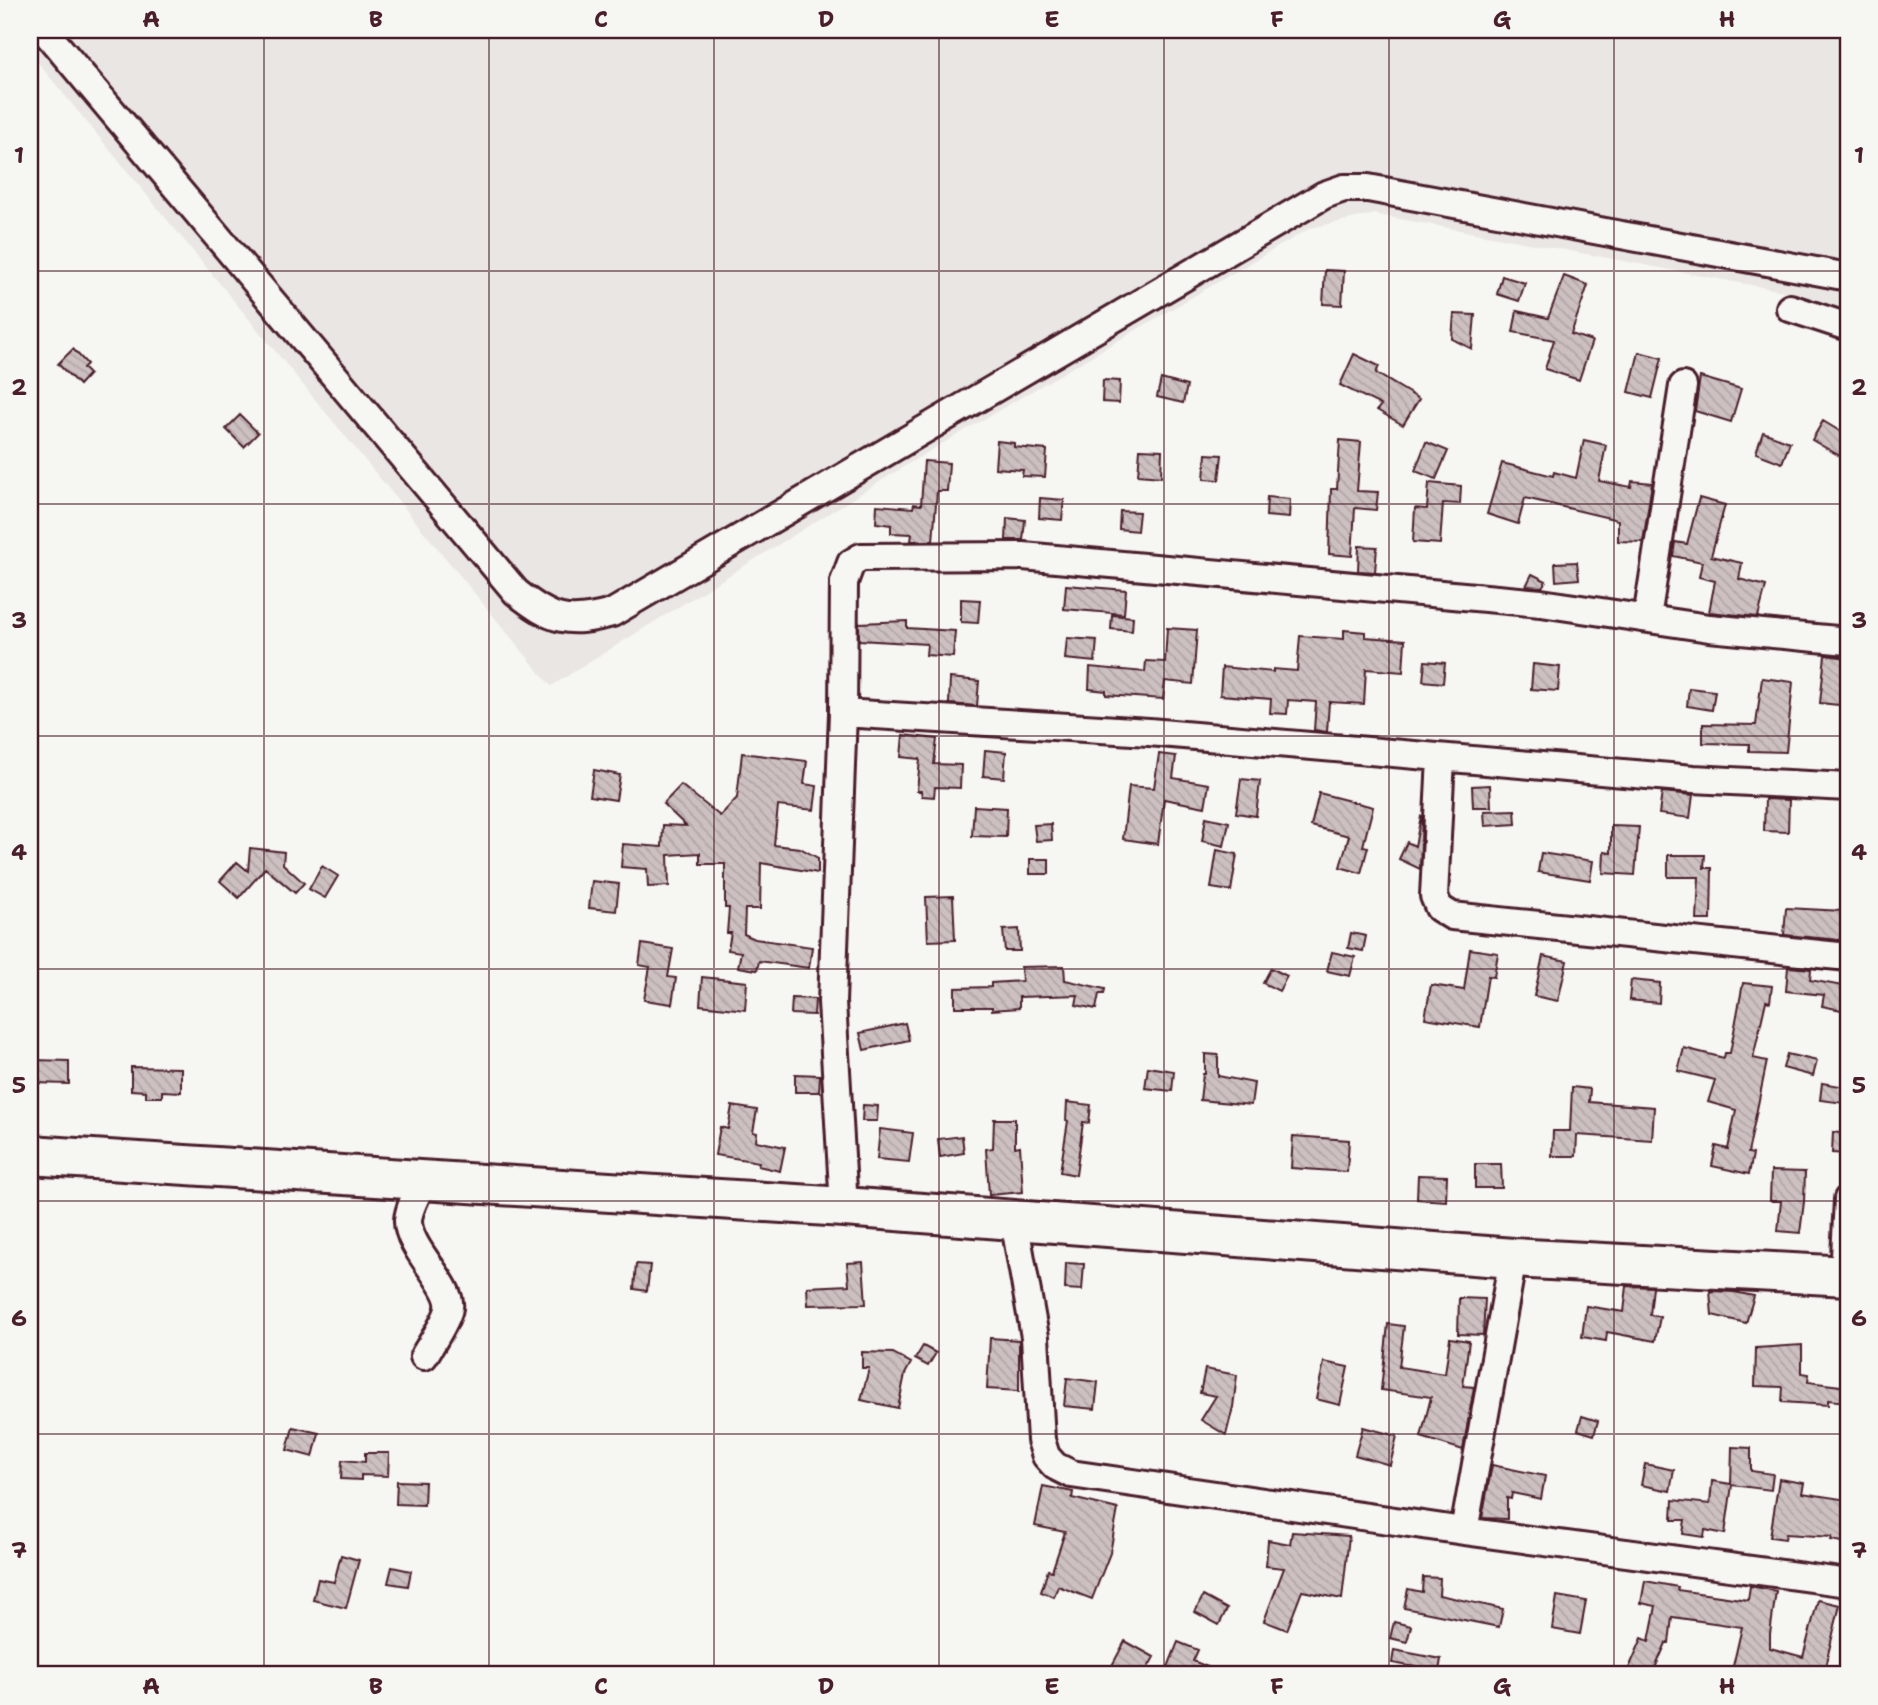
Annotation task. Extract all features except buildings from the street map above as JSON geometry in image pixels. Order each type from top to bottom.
[{"type":"highway","points":[[30,1155],[844,1207],[1513,1258],[1846,1276]]},
{"type":"street","points":[[44,30],[516,592],[535,608],[562,619],[584,621],[612,613],[1324,195],[1344,188],[1368,188],[1848,277]]},
{"type":"street","points":[[1790,308],[1848,327]]},
{"type":"street","points":[[1647,618],[1682,386]]},
{"type":"street","points":[[844,1207],[832,1002],[843,713],[844,582],[850,563],[861,557],[1023,556],[1541,603],[1709,628],[1848,641]]},
{"type":"street","points":[[843,713],[1149,732],[1693,779],[1848,787]]},
{"type":"street","points":[[1441,758],[1434,896],[1439,908],[1452,916],[1848,957]]},
{"type":"street","points":[[424,1180],[408,1224],[412,1239],[448,1297],[449,1308],[424,1356]]},
{"type":"street","points":[[1846,1276],[1848,1199]]},
{"type":"street","points":[[1014,1220],[1035,1337],[1041,1440],[1046,1456],[1055,1466],[1071,1474],[1848,1583]]},
{"type":"street","points":[[1464,1531],[1513,1258]]},
{"type":"shaded area","points":[[30,30],[1848,30],[1848,312],[1783,291],[1374,214],[1310,228],[921,456],[551,686],[30,53]]}]
